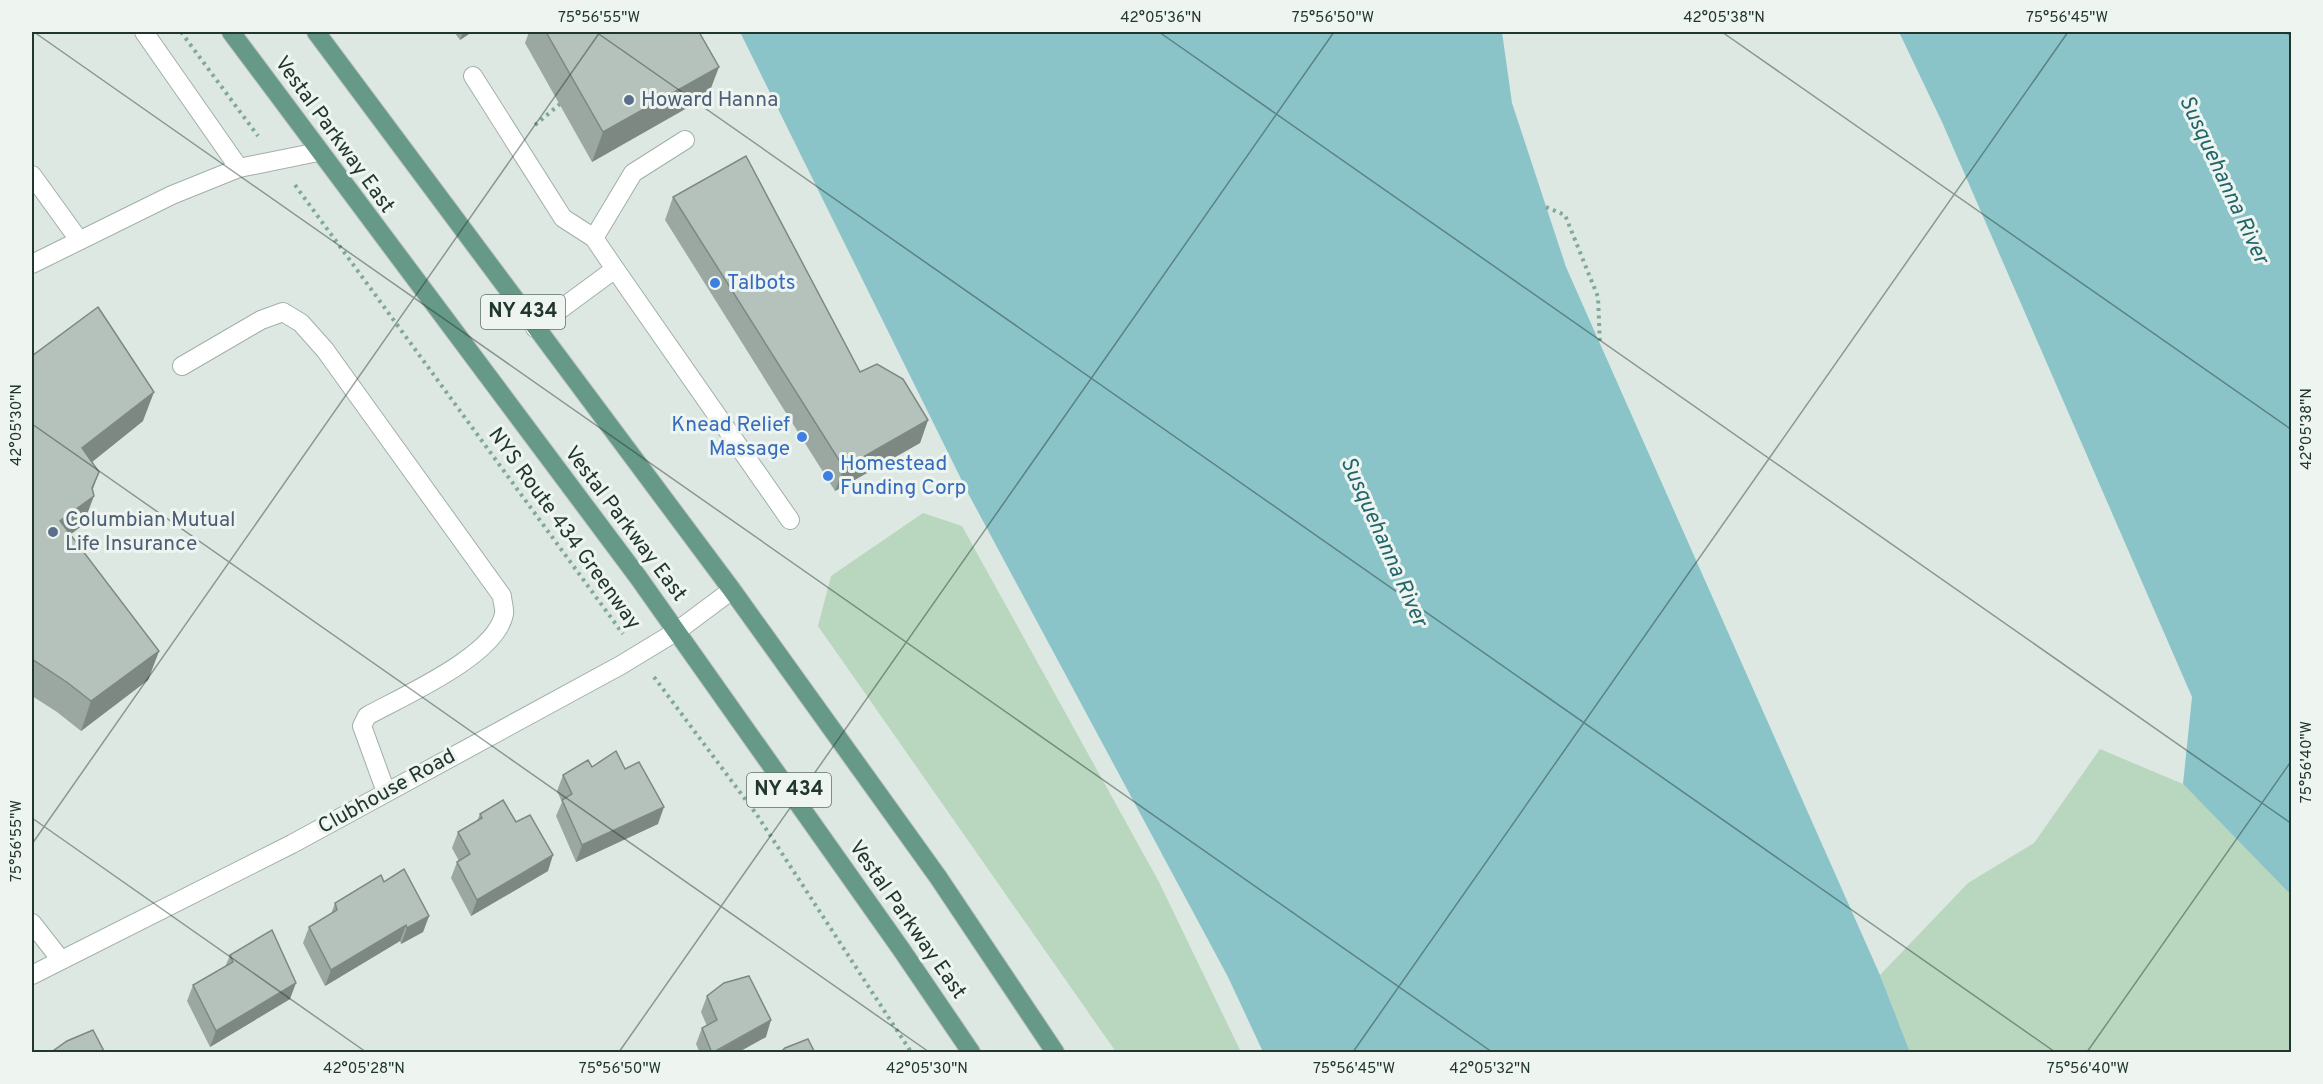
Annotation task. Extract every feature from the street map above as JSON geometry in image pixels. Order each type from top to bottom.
[{"type":"main road","name":"Vestal Parkway East","points":[[231,32],[318,152],[677,631],[901,949],[970,1053]]},
{"type":"main road","name":"NY 434","points":[[316,32],[732,590],[938,877],[1055,1053]]},
{"type":"street","points":[[144,32],[239,168]]},
{"type":"street","points":[[472,76],[563,219],[594,238],[790,520]]},
{"type":"street","points":[[594,238],[633,173],[685,140]]},
{"type":"street","points":[[32,264],[172,195],[239,168],[318,152]]},
{"type":"street","points":[[32,175],[79,240]]},
{"type":"street","points":[[535,328],[615,269]]},
{"type":"street","points":[[182,366],[261,320],[283,312],[301,323],[325,350],[502,596],[505,614],[491,637],[473,657],[367,716],[362,726],[365,739],[386,792]]},
{"type":"street","name":"Clubhouse Road","points":[[32,975],[292,844],[677,631],[732,590]]},
{"type":"street","points":[[32,923],[61,960]]},
{"type":"path","name":"NYS Route 434 Greenway","points":[[181,32],[757,815],[911,1053]]},
{"type":"path","points":[[1546,207],[1565,215],[1598,297],[1600,345]]},
{"type":"green space","points":[[923,513],[962,526],[1159,882],[1241,1052],[1116,1052],[818,626],[831,576]]},
{"type":"green space","points":[[2100,749],[2183,784],[2291,895],[2291,1052],[1910,1052],[1880,975],[1968,883],[2034,843]]},
{"type":"water","name":"Susquehanna River","points":[[740,32],[1502,32],[1512,103],[1566,267],[1880,975],[1910,1052],[1263,1052],[1228,977],[969,495]]},
{"type":"water","name":"Susquehanna River","points":[[1899,32],[2291,32],[2291,895],[2183,784],[2192,697],[1942,122]]},
{"type":"building","name":"Howard Hanna","points":[[546,32],[699,32],[719,67],[603,132]]},
{"type":"building","points":[[746,156],[860,372],[877,364],[903,379],[928,420],[844,468],[673,197]]},
{"type":"building","name":"Columbian Mutual Life Insurance","points":[[98,307],[154,392],[82,448],[99,472],[92,488],[94,496],[60,521],[159,651],[91,701],[32,659],[32,356]]},
{"type":"building","points":[[616,751],[625,769],[639,762],[664,807],[582,845],[562,800],[572,794],[563,775],[588,760],[592,767]]},
{"type":"building","points":[[503,800],[516,822],[530,815],[553,855],[477,900],[457,862],[470,854],[458,832],[482,818],[480,814]]},
{"type":"building","points":[[404,869],[429,916],[407,928],[406,925],[331,970],[309,927],[337,910],[335,903],[381,875],[384,882]]},
{"type":"building","points":[[272,930],[296,983],[216,1031],[193,985],[233,962],[230,955]]},
{"type":"building","points":[[749,976],[771,1020],[712,1053],[702,1028],[717,1020],[707,996],[724,983]]},
{"type":"building","points":[[93,1030],[105,1053],[50,1053],[67,1041]]},
{"type":"building","points":[[808,1039],[815,1053],[780,1053],[785,1048]]},
{"type":"place","name":"Howard Hanna","points":[[629,100]]},
{"type":"place","name":"Talbots","points":[[715,283]]},
{"type":"place","name":"Knead Relief Massage","points":[[802,437]]},
{"type":"place","name":"Homestead Funding Corp","points":[[828,476]]},
{"type":"place","name":"Columbian Mutual Life Insurance","points":[[53,532]]}]
